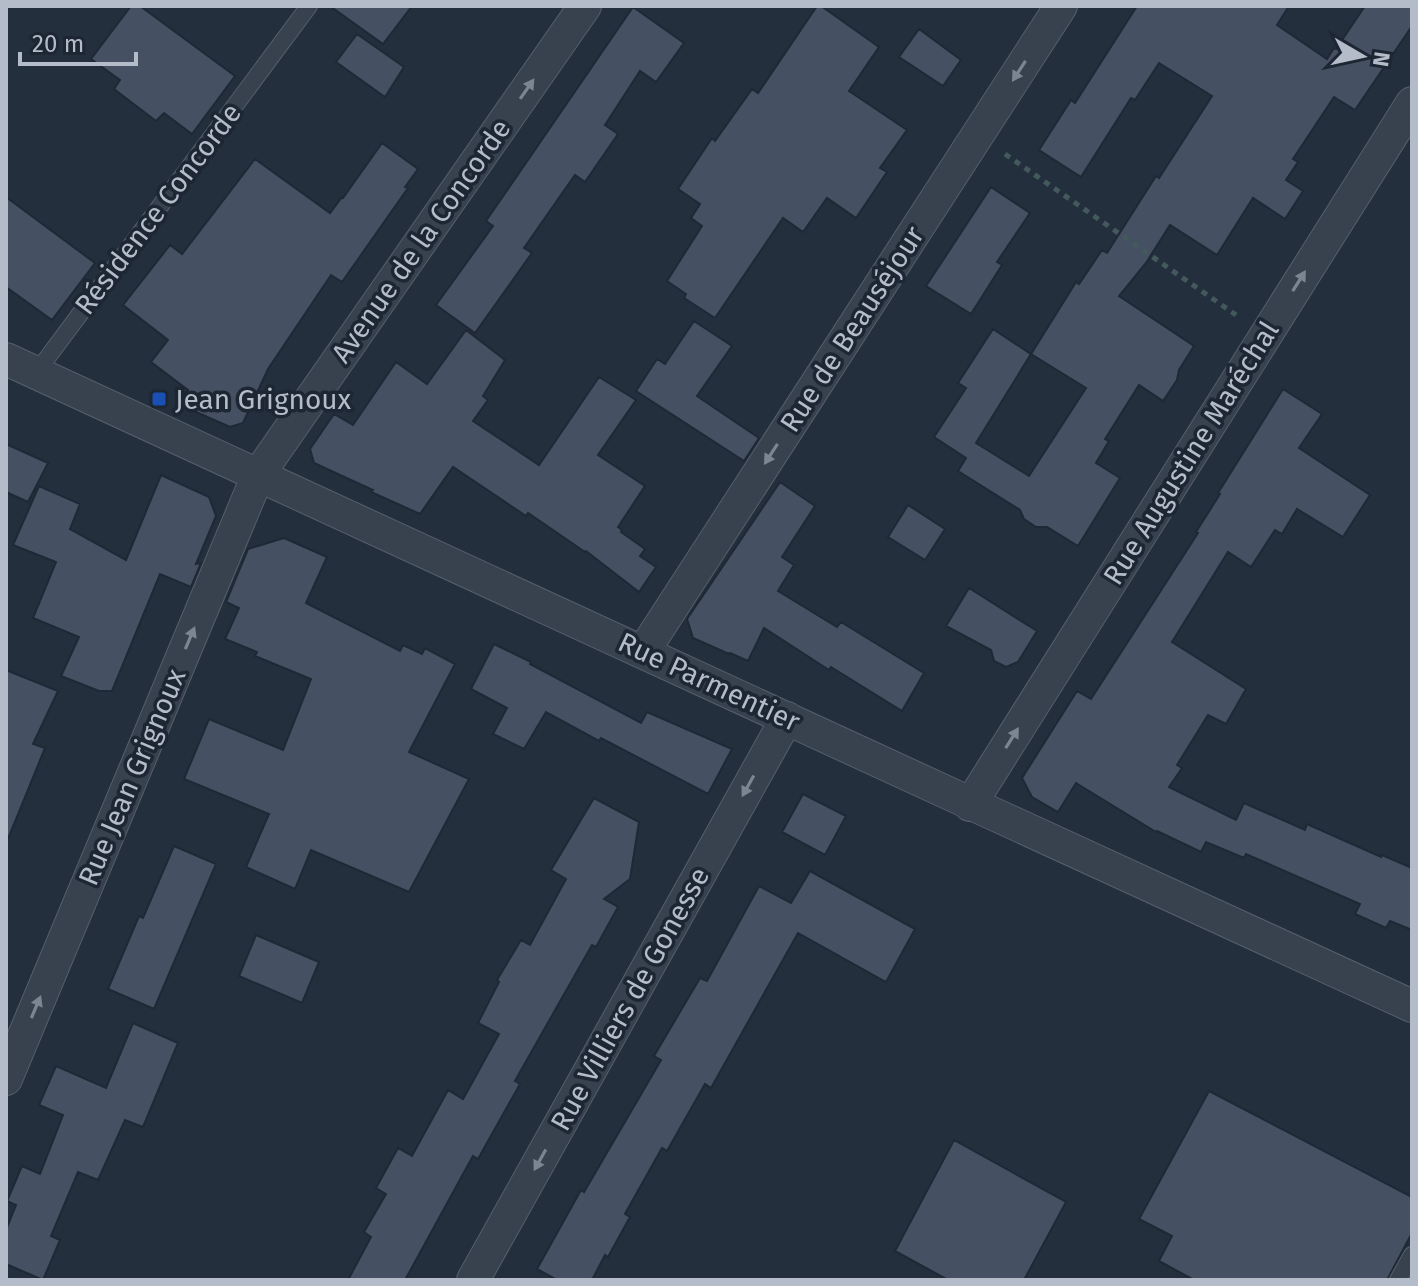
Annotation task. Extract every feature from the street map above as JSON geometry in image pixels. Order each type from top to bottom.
[{"type":"street","name":"Avenue de la Concorde","points":[[258,475],[585,6]]},
{"type":"street","name":"Rue de Beauséjour","points":[[643,652],[1061,6]]},
{"type":"street","name":"Rue Augustine Maréchal","points":[[970,805],[1412,103]]},
{"type":"street","name":"Rue Parmentier","points":[[6,359],[1412,1006]]},
{"type":"street","name":"Rue Jean Grignoux","points":[[6,1079],[258,475]]},
{"type":"street","name":"Rue Villiers de Gonesse","points":[[473,1280],[787,718]]},
{"type":"lane","name":"Résidence Concorde","points":[[36,373],[309,6]]},
{"type":"lane","points":[[1398,1280],[1412,1255]]},
{"type":"path","points":[[977,135],[1265,335]]},
{"type":"building","points":[[131,6],[140,6],[235,76],[192,134],[164,113],[156,121],[114,89],[120,80],[91,59]]},
{"type":"building","points":[[330,6],[412,6],[383,44]]},
{"type":"building","points":[[817,6],[879,47],[849,91],[907,130],[880,168],[887,172],[856,218],[827,198],[803,232],[783,218],[715,318],[684,298],[686,294],[667,281],[702,226],[691,218],[700,204],[678,189],[712,138],[715,141],[752,89],[758,93]]},
{"type":"building","points":[[1137,6],[1289,6],[1277,25],[1327,59],[1365,6],[1412,6],[1412,26],[1355,110],[1334,97],[1293,159],[1298,162],[1286,180],[1303,191],[1285,219],[1253,198],[1217,255],[1170,225],[1146,263],[1119,296],[1194,346],[1163,401],[1139,385],[1105,439],[1109,441],[1096,463],[1120,478],[1078,546],[1047,527],[1036,527],[1024,519],[1020,510],[958,471],[966,458],[934,437],[966,388],[958,383],[993,329],[1031,354],[1076,282],[1079,284],[1102,250],[1107,253],[1212,96],[1159,63],[1135,100],[1131,98],[1081,177],[1039,150],[1071,100],[1075,103]],"holes":[[[1031,354],[1086,388],[1029,476],[976,443]]]},
{"type":"building","points":[[633,7],[684,43],[656,82],[640,71],[605,125],[618,134],[585,182],[575,175],[524,248],[532,253],[475,333],[436,305],[493,226],[486,221]]},
{"type":"building","points":[[919,29],[961,60],[943,86],[899,57]]},
{"type":"building","points":[[357,34],[404,67],[385,97],[336,62]]},
{"type":"building","points":[[382,143],[418,169],[342,282],[331,275],[268,369],[243,423],[230,427],[178,404],[188,390],[151,362],[168,340],[123,305],[170,245],[182,254],[255,159],[330,213]]},
{"type":"building","points":[[991,187],[1030,213],[997,262],[1002,265],[971,314],[926,286]]},
{"type":"building","points":[[6,197],[95,263],[52,320],[6,287]]},
{"type":"building","points":[[694,321],[732,346],[697,396],[759,438],[744,461],[636,391],[657,359],[665,364]]},
{"type":"building","points":[[466,330],[505,360],[483,396],[488,400],[473,421],[539,465],[599,377],[636,400],[598,455],[645,486],[618,527],[645,549],[640,556],[656,567],[639,592],[586,551],[528,513],[526,516],[453,467],[420,514],[314,463],[310,449],[334,414],[353,425],[396,362],[427,384]]},
{"type":"building","points":[[1283,389],[1322,414],[1299,448],[1370,495],[1343,537],[1297,509],[1282,534],[1275,530],[1251,567],[1228,552],[1172,642],[1246,689],[1226,724],[1208,715],[1177,765],[1182,768],[1169,787],[1236,820],[1244,803],[1305,830],[1307,824],[1412,868],[1412,930],[1390,921],[1386,928],[1355,914],[1360,904],[1246,854],[1244,858],[1206,842],[1201,852],[1156,832],[1076,783],[1058,812],[1032,797],[1022,778],[1077,691],[1091,699],[1198,533],[1218,493]]},
{"type":"building","points":[[6,444],[48,463],[28,502],[6,492]]},
{"type":"building","points":[[161,475],[209,497],[216,516],[196,564],[201,563],[191,587],[160,574],[112,691],[99,691],[61,676],[79,637],[33,618],[56,562],[13,545],[39,486],[80,504],[70,529],[126,560]]},
{"type":"building","points":[[780,482],[815,506],[782,557],[794,565],[778,591],[837,627],[841,622],[924,673],[902,711],[831,667],[829,670],[764,628],[748,661],[693,638],[687,619]]},
{"type":"building","points":[[908,505],[945,529],[925,560],[888,537]]},
{"type":"building","points":[[284,538],[327,557],[306,603],[400,651],[403,645],[422,654],[425,648],[455,664],[409,752],[469,779],[409,892],[311,850],[295,889],[246,867],[269,814],[184,779],[209,719],[283,750],[311,679],[255,656],[257,652],[225,639],[239,608],[226,602],[248,549]]},
{"type":"building","points":[[969,588],[1037,631],[1018,662],[1006,667],[994,661],[991,650],[946,626]]},
{"type":"building","points":[[494,644],[641,723],[647,712],[732,749],[708,794],[546,712],[524,749],[493,734],[507,708],[471,689]]},
{"type":"building","points":[[6,670],[58,691],[33,744],[45,748],[8,839],[6,839]]},
{"type":"building","points":[[803,794],[846,816],[825,855],[782,832]]},
{"type":"building","points":[[594,798],[639,822],[630,879],[604,899],[618,907],[596,947],[592,945],[515,1081],[520,1084],[478,1159],[473,1156],[405,1280],[348,1280],[371,1237],[364,1232],[386,1194],[376,1188],[398,1148],[412,1156],[448,1090],[463,1099],[499,1034],[478,1023],[499,982],[497,980],[521,940],[530,945],[566,879],[551,870]]},
{"type":"building","points":[[174,846],[216,864],[154,1009],[108,989],[139,916],[143,918]]},
{"type":"building","points":[[810,871],[915,929],[886,982],[798,933],[711,1088],[705,1084],[667,1151],[662,1148],[625,1214],[630,1217],[592,1280],[557,1280],[537,1269],[581,1190],[584,1192],[661,1060],[654,1056],[700,978],[707,981],[759,886],[791,903]]},
{"type":"building","points":[[256,935],[319,962],[302,1003],[239,976]]},
{"type":"building","points":[[133,1023],[178,1043],[143,1127],[125,1120],[98,1180],[78,1172],[51,1236],[60,1240],[43,1280],[6,1264],[6,1230],[16,1205],[7,1201],[22,1166],[40,1174],[63,1115],[39,1105],[56,1066],[106,1088]]},
{"type":"building","points":[[1209,1091],[1412,1197],[1412,1233],[1387,1280],[1194,1280],[1159,1261],[1172,1236],[1139,1219]]},
{"type":"building","points":[[954,1140],[1066,1202],[1024,1280],[948,1280],[895,1251]]},
{"type":"place","name":"Jean Grignoux","points":[[159,399]]}]
